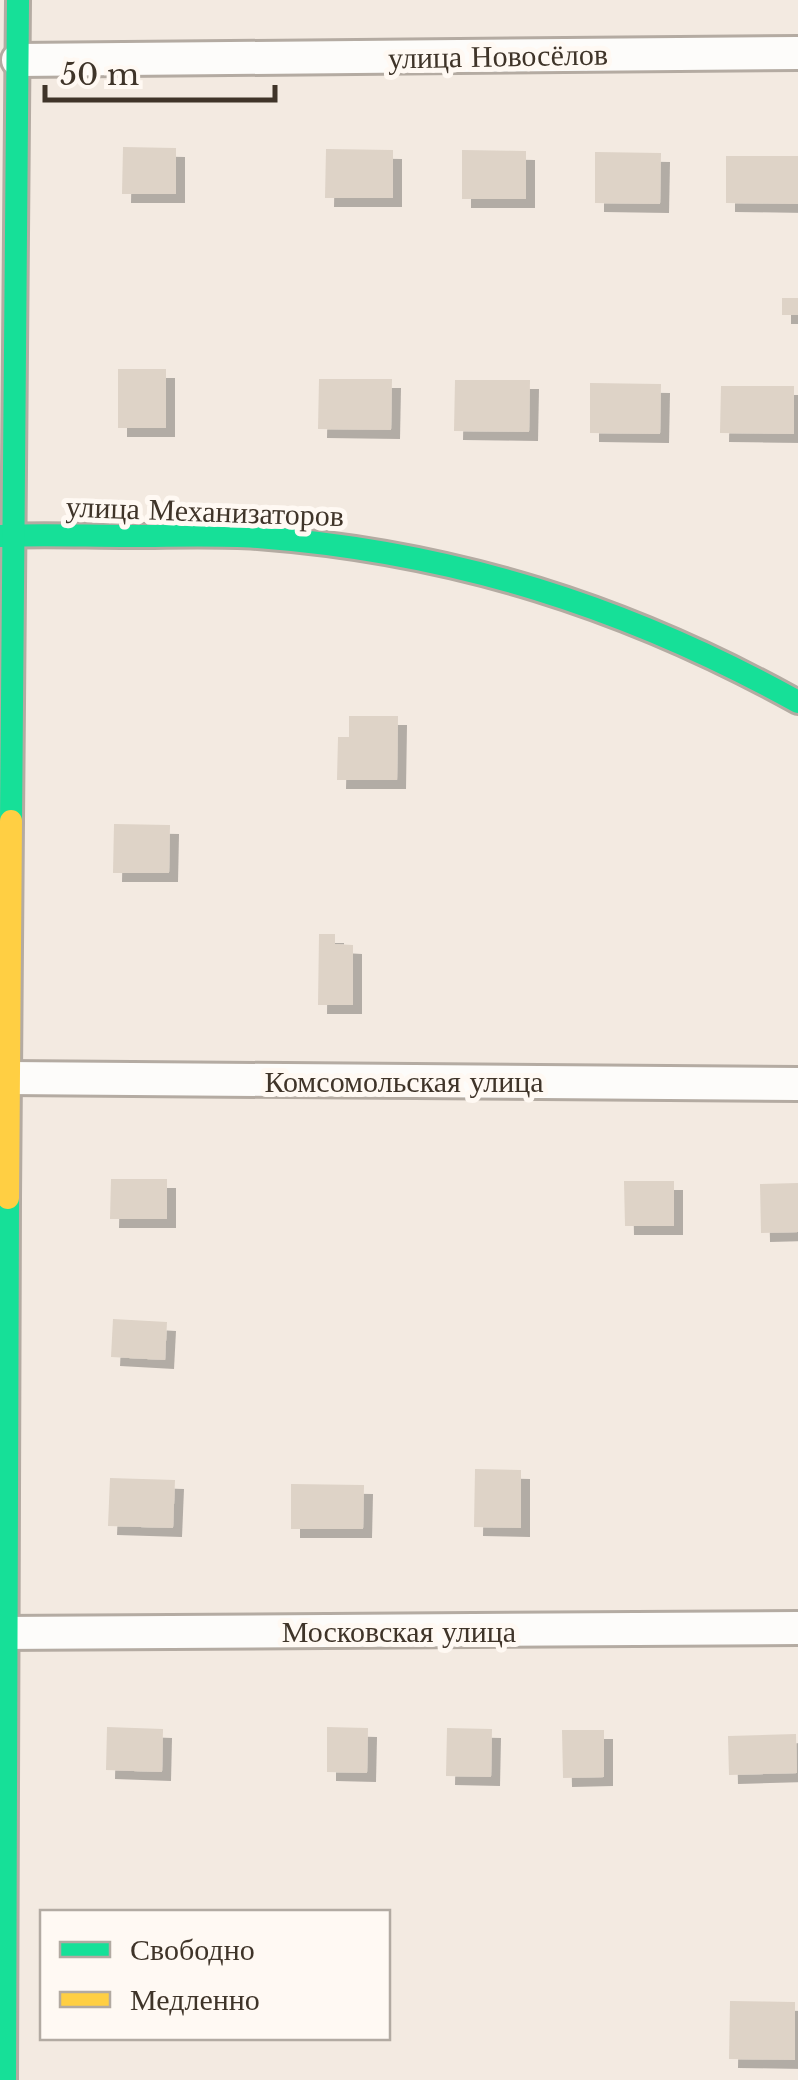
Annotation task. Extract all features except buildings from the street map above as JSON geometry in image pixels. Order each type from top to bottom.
[{"type":"street","points":[[5,2080],[2,1633],[9,1078],[7,535],[18,0]]},
{"type":"street","name":"улица Новосёлов","points":[[18,60],[798,53]]},
{"type":"street","name":"улица Механизаторов","points":[[7,535],[256,537],[356,547],[438,562],[538,586],[641,625],[798,702]]},
{"type":"street","name":"Комсомольская улица","points":[[9,1078],[798,1084]]},
{"type":"street","name":"Московская улица","points":[[2,1633],[798,1628]]},
{"type":"traffic: fast","points":[[11,821],[18,0]]},
{"type":"traffic: fast","points":[[0,536],[242,536],[401,556],[470,571],[604,612],[734,668],[798,702]]},
{"type":"traffic: fast","points":[[5,2080],[8,1198]]},
{"type":"traffic: slow","points":[[8,1198],[11,821]]}]
